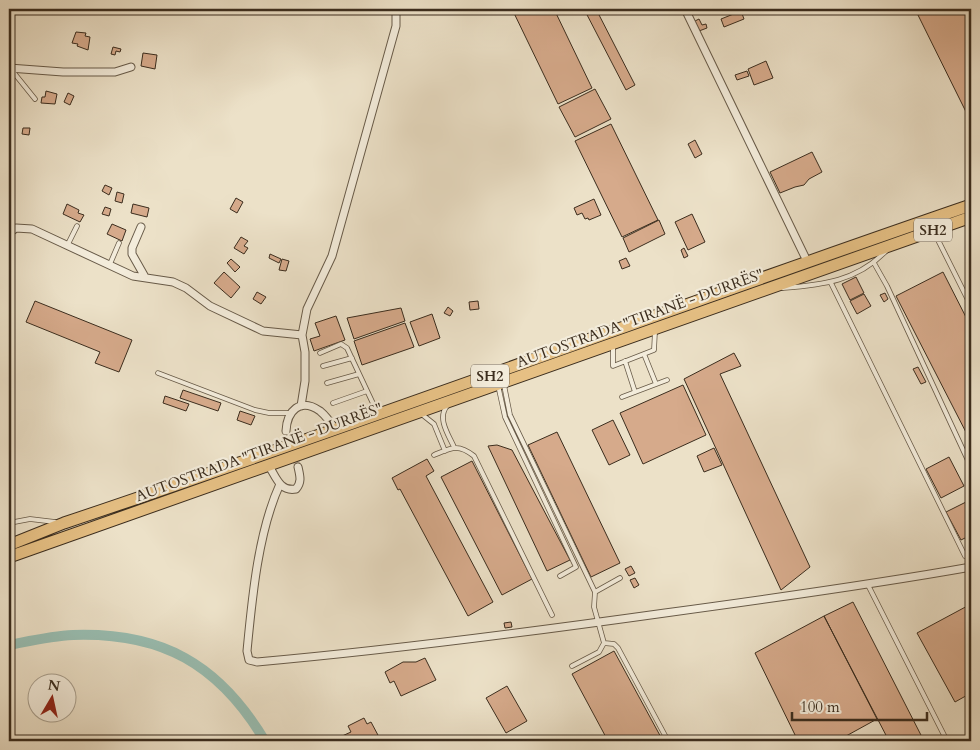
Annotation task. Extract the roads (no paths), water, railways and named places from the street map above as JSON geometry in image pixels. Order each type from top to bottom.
[{"type":"highway","name":"AUTOSTRADA \"TIRANË - DURRËS\"","points":[[9,545],[64,523],[492,375],[807,261],[971,205]]},
{"type":"highway","name":"AUTOSTRADA \"TIRANË - DURRËS\"","points":[[9,557],[971,217]]},
{"type":"street","points":[[301,406],[305,381],[305,352],[302,335],[307,309],[332,256],[396,26],[396,9]]},
{"type":"street","points":[[685,9],[807,261]]},
{"type":"street","points":[[9,69],[115,72],[131,67]]},
{"type":"street","points":[[141,227],[132,248],[132,254],[144,278]]},
{"type":"street","points":[[9,233],[16,228],[32,229],[133,276],[173,282],[186,288],[210,306],[263,331],[302,335]]},
{"type":"street","points":[[286,431],[286,422],[290,413],[301,406],[312,406],[321,412],[336,429]]},
{"type":"street","points":[[270,466],[285,489],[296,489],[300,485],[298,467]]},
{"type":"street","points":[[280,484],[266,529],[253,592],[247,651],[249,660],[257,662],[373,652],[599,623],[868,585],[971,568]]},
{"type":"lane","points":[[9,69],[35,100]]},
{"type":"lane","points":[[67,246],[77,226]]},
{"type":"lane","points":[[933,230],[971,306]]},
{"type":"lane","points":[[110,264],[119,243]]},
{"type":"lane","points":[[766,289],[831,283],[865,270],[874,264],[894,244]]},
{"type":"lane","points":[[874,264],[887,286],[969,457],[971,467]]},
{"type":"lane","points":[[831,283],[965,556]]},
{"type":"lane","points":[[613,344],[613,366],[654,350],[655,329]]},
{"type":"lane","points":[[320,353],[341,344],[347,348],[378,414]]},
{"type":"lane","points":[[644,354],[656,384]]},
{"type":"lane","points":[[323,366],[352,358]]},
{"type":"lane","points":[[625,361],[635,392]]},
{"type":"lane","points":[[158,373],[255,410],[269,413],[290,413]]},
{"type":"lane","points":[[327,383],[359,374]]},
{"type":"lane","points":[[622,397],[667,380]]},
{"type":"lane","points":[[501,384],[505,417],[576,567],[560,576]]},
{"type":"lane","points":[[501,384],[510,415],[595,592],[594,607],[604,643],[599,652],[572,666]]},
{"type":"lane","points":[[332,403],[367,391]]},
{"type":"lane","points":[[454,399],[445,407],[442,422],[454,447]]},
{"type":"lane","points":[[422,410],[424,416],[434,424],[445,451]]},
{"type":"lane","points":[[434,456],[454,447],[474,456],[552,615]]},
{"type":"lane","points":[[9,523],[30,519],[64,523]]},
{"type":"lane","points":[[595,592],[620,578]]},
{"type":"lane","points":[[868,585],[947,741]]},
{"type":"lane","points":[[604,643],[614,644],[618,648],[668,741]]},
{"type":"waterway","points":[[9,645],[73,635],[134,639],[161,647],[185,658],[208,673],[247,714],[265,741]]},
{"type":"tunnel","points":[[286,431],[298,467]]}]
